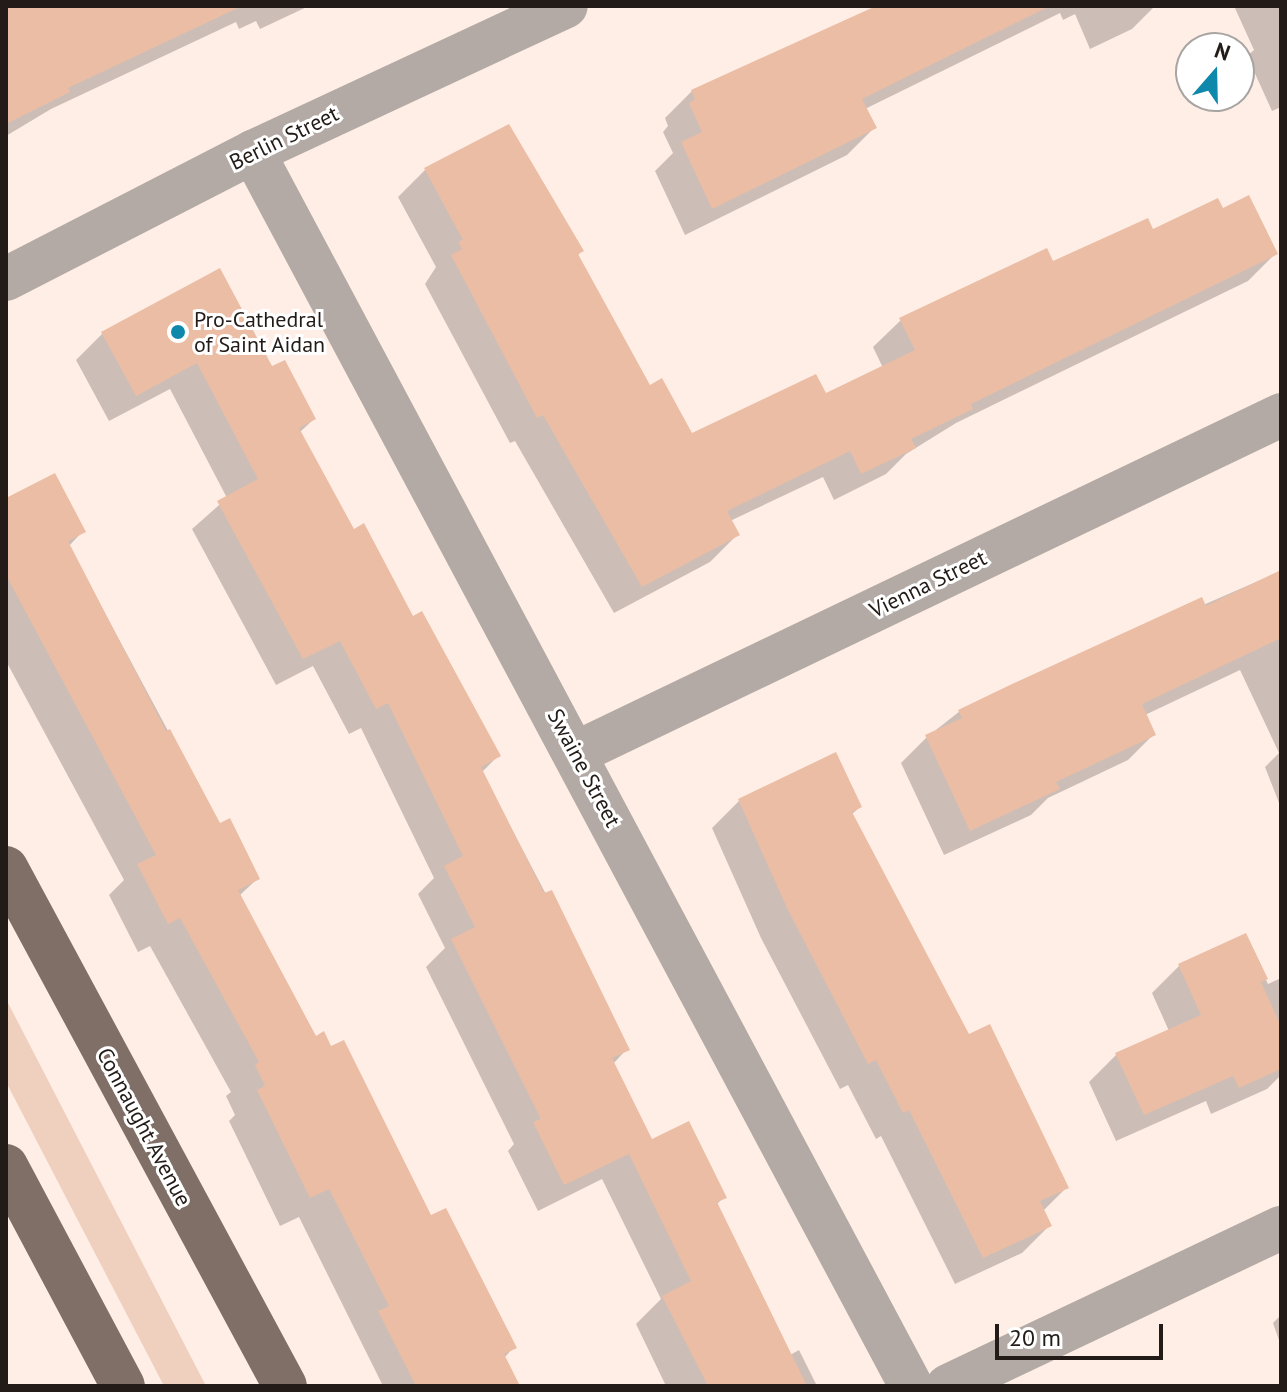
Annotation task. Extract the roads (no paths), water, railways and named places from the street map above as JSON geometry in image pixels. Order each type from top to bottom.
[{"type":"main road","name":"Connaught Avenue","points":[[6,868],[285,1386]]},
{"type":"main road","points":[[6,1166],[123,1386]]},
{"type":"street","name":"Berlin Street","points":[[6,279],[253,152],[566,6]]},
{"type":"street","name":"Swaine Street","points":[[253,152],[911,1386]]},
{"type":"street","name":"Vienna Street","points":[[576,753],[1281,415]]},
{"type":"street","points":[[948,1386],[1281,1228]]},
{"type":"place","name":"Pro-Cathedral of Saint Aidan","points":[[178,332]]}]
